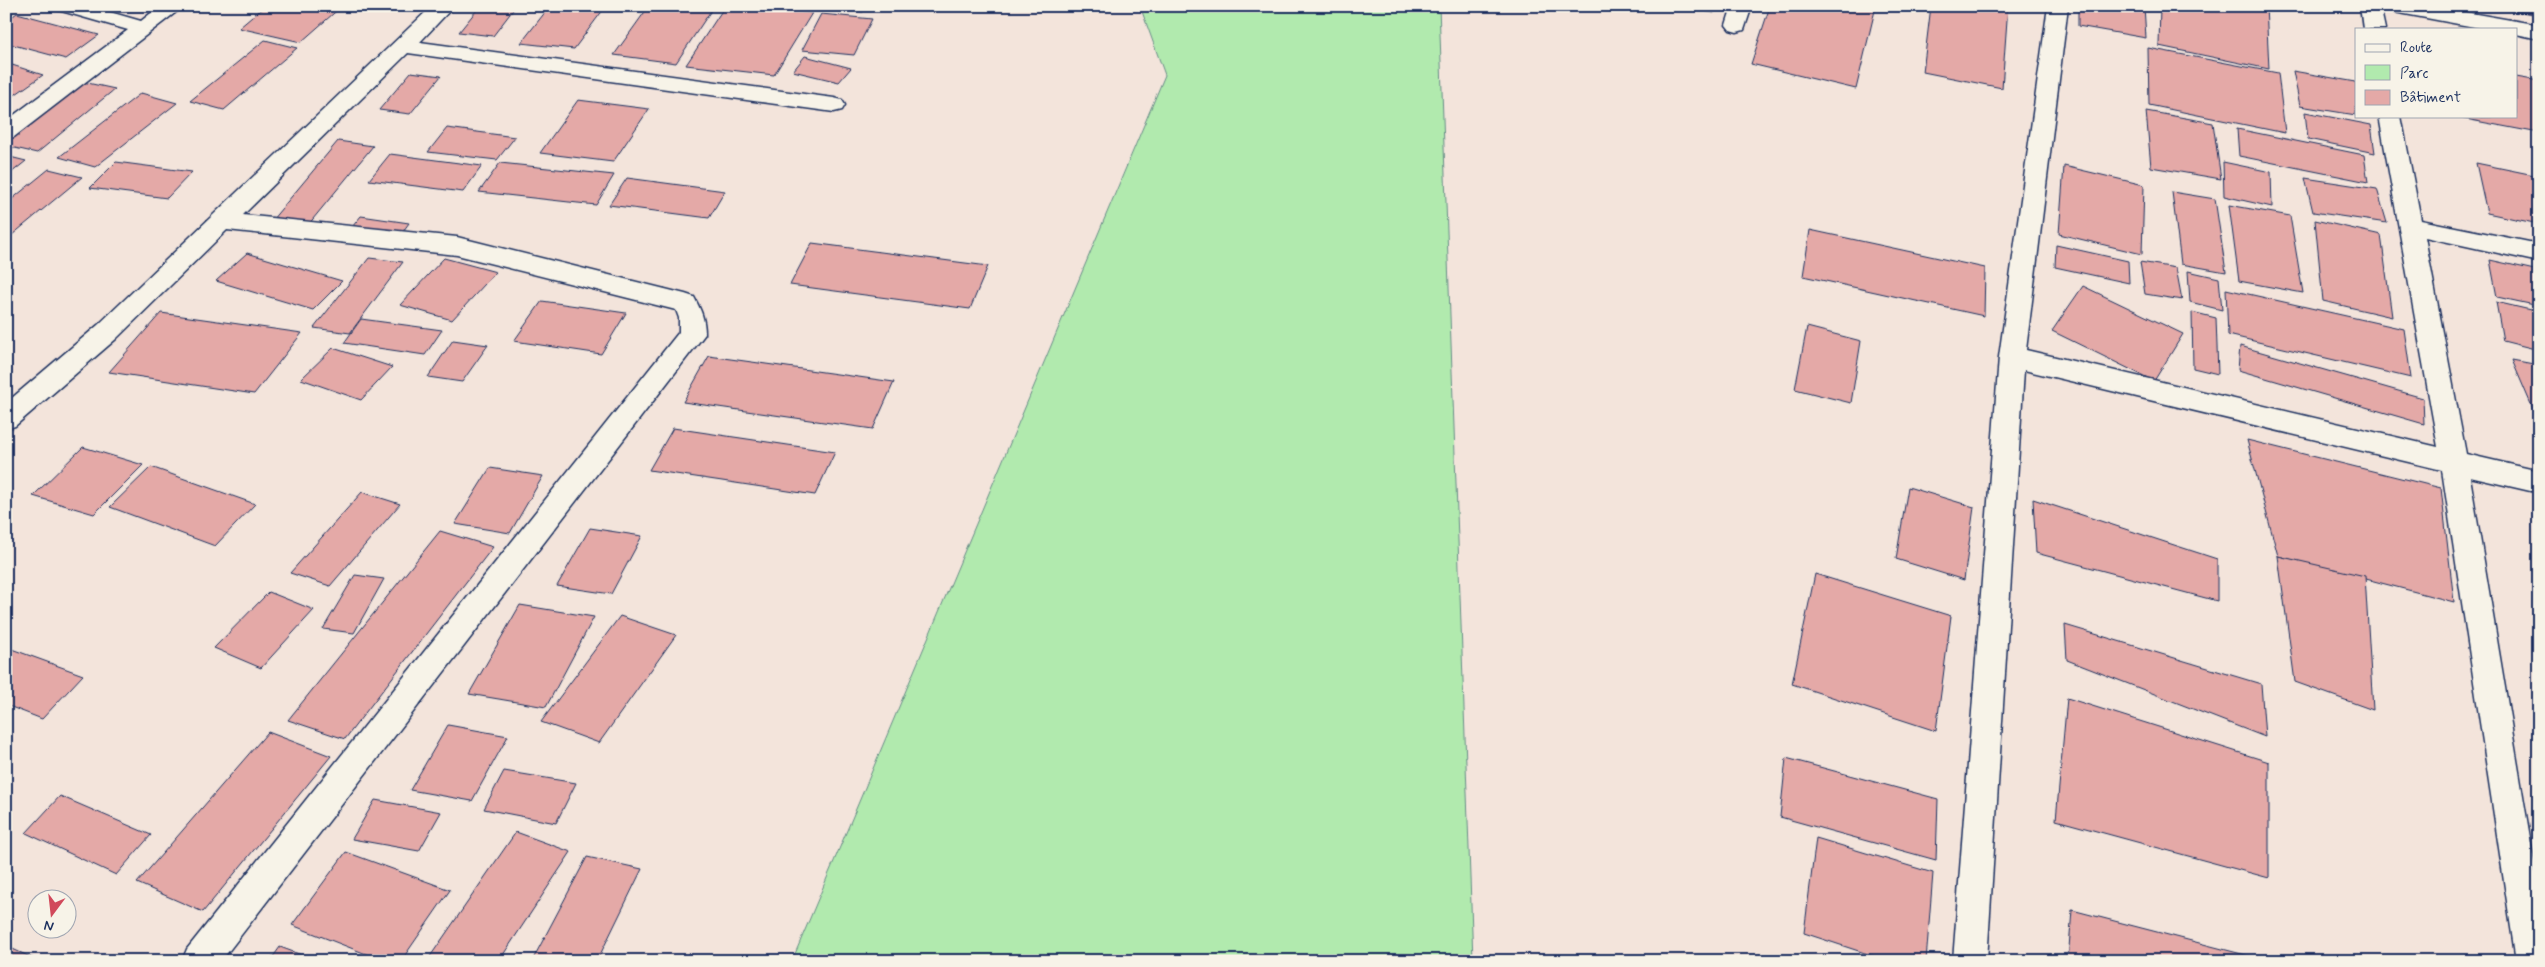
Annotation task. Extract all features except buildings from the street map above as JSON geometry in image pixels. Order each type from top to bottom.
[{"type":"street","points":[[64,6],[144,28]]},
{"type":"street","points":[[6,132],[174,6]]},
{"type":"street","points":[[6,419],[108,332],[444,6]]},
{"type":"street","points":[[1970,961],[2012,357],[2058,6]]},
{"type":"street","points":[[2370,6],[2374,28]]},
{"type":"street","points":[[2394,6],[2517,28]]},
{"type":"street","points":[[2518,28],[2539,32]]},
{"type":"street","points":[[403,46],[834,105]]},
{"type":"street","points":[[2390,118],[2527,854],[2533,961]]},
{"type":"street","points":[[199,961],[692,334],[692,318],[685,303],[457,246],[224,221]]},
{"type":"street","points":[[2410,226],[2539,253]]},
{"type":"street","points":[[2012,357],[2539,482]]},
{"type":"green space","points":[[1140,6],[1439,6],[1473,961],[792,961],[1165,75]]}]
